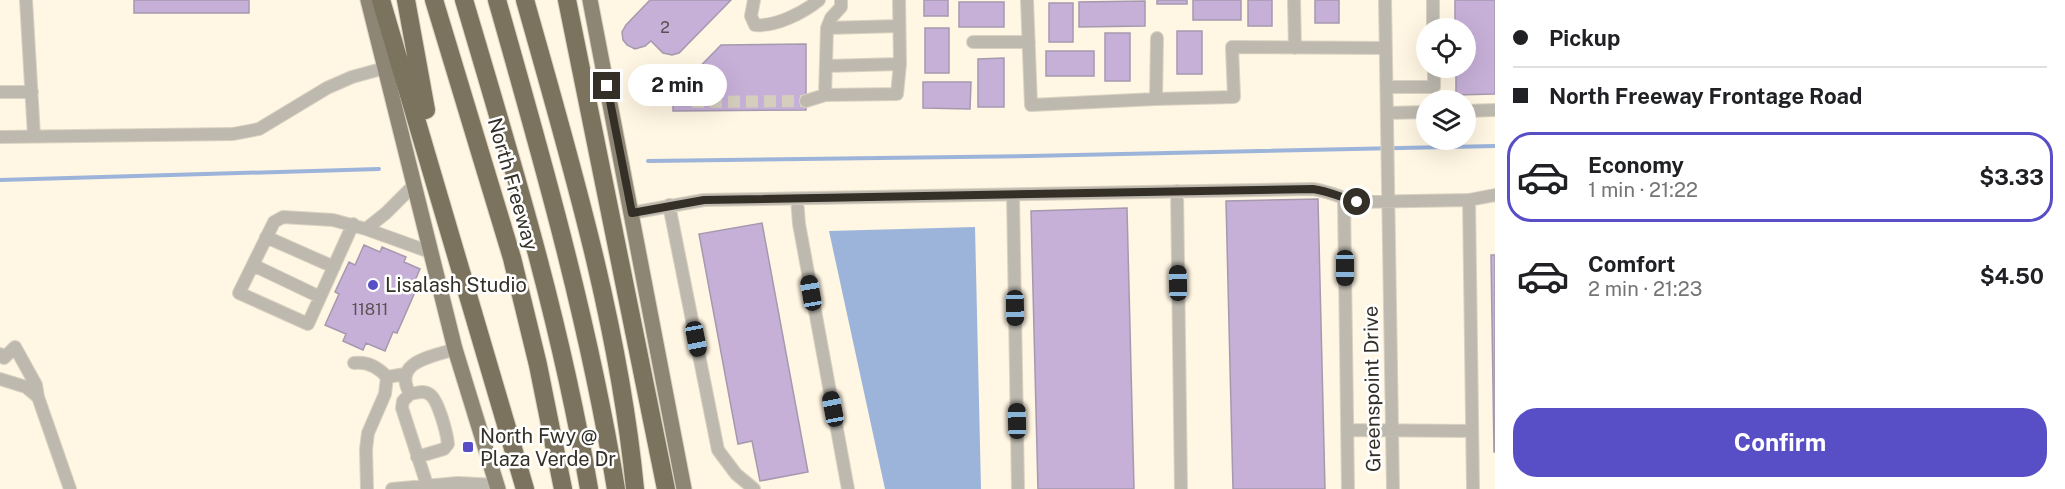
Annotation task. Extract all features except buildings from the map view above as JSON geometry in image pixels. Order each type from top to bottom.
[{"type":"highway","points":[[381,0],[525,489]]},
{"type":"highway","points":[[406,0],[417,69],[453,240]]},
{"type":"highway","points":[[421,0],[473,126]]},
{"type":"highway","name":"North Freeway","points":[[434,0],[515,269],[538,365],[563,489]]},
{"type":"highway","name":"North Freeway","points":[[464,0],[517,175],[551,303],[576,411],[589,489]]},
{"type":"highway","name":"North Freeway","points":[[497,0],[568,258],[599,396],[616,489]]},
{"type":"highway","points":[[525,0],[569,158],[606,310],[617,364],[635,489]]},
{"type":"highway","points":[[567,0],[666,489]]},
{"type":"main road","points":[[368,0],[455,349],[498,487]]},
{"type":"main road","points":[[590,0],[684,489]]},
{"type":"street","points":[[27,0],[34,136]]},
{"type":"street","points":[[754,0],[751,16],[755,25],[764,26],[788,18],[819,0]]},
{"type":"street","points":[[825,95],[827,28],[831,18],[841,7],[841,0]]},
{"type":"street","points":[[806,101],[825,95],[897,94],[900,64],[899,0]]},
{"type":"street","points":[[1027,0],[1030,105],[1234,97],[1232,47],[1386,48]]},
{"type":"street","points":[[1294,0],[1295,48]]},
{"type":"street","name":"Greenspoint Drive","points":[[1385,0],[1391,431],[1394,489]]},
{"type":"street","points":[[1432,0],[1433,18]]},
{"type":"street","points":[[827,28],[899,26]]},
{"type":"street","points":[[1156,99],[1157,38]]},
{"type":"street","points":[[972,42],[1029,42]]},
{"type":"street","points":[[826,66],[900,64]]},
{"type":"street","points":[[0,137],[233,134],[259,129],[327,88],[352,77],[385,68]]},
{"type":"street","points":[[1387,87],[1434,87],[1434,78]]},
{"type":"street","points":[[0,92],[32,92]]},
{"type":"street","points":[[1476,111],[1495,110]]},
{"type":"street","points":[[1388,116],[1416,113]]},
{"type":"street","points":[[366,229],[414,185]]},
{"type":"street","points":[[632,213],[704,200],[1313,189],[1327,190],[1344,199],[1357,202],[1468,200],[1495,195]]},
{"type":"street","points":[[1177,191],[1181,489]]},
{"type":"street","points":[[1013,195],[1018,489]]},
{"type":"street","points":[[797,199],[799,224],[845,488]]},
{"type":"street","points":[[1344,199],[1348,489]]},
{"type":"street","points":[[1468,200],[1473,489]]},
{"type":"street","points":[[669,206],[718,450],[736,474],[754,489]]},
{"type":"street","points":[[353,224],[308,324],[239,293],[274,222],[283,216],[353,224],[430,252]]},
{"type":"street","points":[[266,237],[334,267]]},
{"type":"street","points":[[253,266],[320,297]]},
{"type":"street","points":[[38,397],[26,387],[0,377],[2,356],[15,347],[36,385],[38,397],[70,489]]},
{"type":"street","points":[[410,394],[404,383],[405,374],[413,363],[455,349]]},
{"type":"street","points":[[354,363],[360,362],[378,367],[387,377],[385,394],[375,414],[366,449],[367,489]]},
{"type":"street","points":[[387,377],[394,374],[405,374]]},
{"type":"street","points":[[417,457],[444,448],[448,444],[432,395],[426,392],[410,394],[403,401],[402,408],[417,457],[427,485]]},
{"type":"street","points":[[1347,430],[1472,431]]},
{"type":"street","points":[[394,489],[458,483],[498,487]]},
{"type":"water","points":[[975,227],[981,489],[885,489],[829,231]]},
{"type":"waterway","points":[[648,161],[1495,146]]},
{"type":"waterway","points":[[0,180],[379,169]]},
{"type":"tunnel","points":[[692,102],[806,101]]},
{"type":"place","name":"Lisalash Studio","points":[[373,285]]},
{"type":"place","name":"North Fwy @ Plaza Verde Dr","points":[[468,447]]},
{"type":"route","points":[[607,86],[632,213],[704,200],[1313,189],[1327,190],[1344,199],[1357,202]]}]
